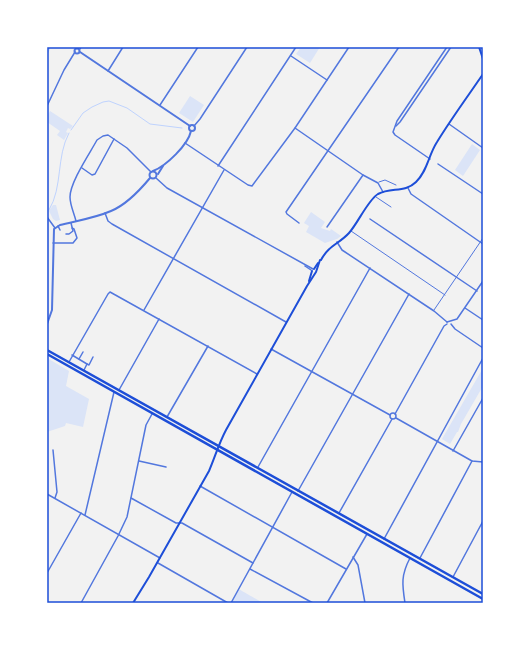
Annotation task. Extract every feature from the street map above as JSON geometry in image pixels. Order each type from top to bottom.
[{"type":"highway","points":[[47,350],[483,594]]},
{"type":"highway","points":[[47,354],[483,599]]},
{"type":"main road","points":[[479,47],[483,60]]},
{"type":"main road","points":[[134,603],[158,563],[213,463],[218,446],[226,430],[307,286],[320,260],[327,250],[351,231],[375,196],[383,192],[408,188],[418,180],[426,168],[434,146],[483,74]]},
{"type":"street","points":[[72,47],[75,49],[80,49],[108,71],[190,126],[194,126]]},
{"type":"street","points":[[108,71],[124,47]]},
{"type":"street","points":[[160,105],[198,47]]},
{"type":"street","points":[[47,324],[52,310],[53,232],[56,227],[105,213],[124,204],[150,178],[152,172],[177,153],[191,131],[195,129],[194,126],[247,47]]},
{"type":"street","points":[[218,166],[296,47]]},
{"type":"street","points":[[184,143],[224,170],[252,186],[295,128],[349,47]]},
{"type":"street","points":[[299,223],[286,212],[398,47]]},
{"type":"street","points":[[430,159],[393,133],[397,121],[447,47]]},
{"type":"street","points":[[396,126],[451,47]]},
{"type":"street","points":[[47,106],[64,70],[75,52],[75,49]]},
{"type":"street","points":[[75,52],[78,53],[80,49]]},
{"type":"street","points":[[291,56],[327,80]]},
{"type":"street","points":[[449,124],[483,148]]},
{"type":"street","points":[[190,126],[189,129],[191,131]]},
{"type":"street","points":[[295,128],[363,175],[378,183],[383,192]]},
{"type":"street","points":[[76,221],[70,195],[73,184],[99,138],[106,135],[127,148],[157,176],[167,188],[314,270]]},
{"type":"street","points":[[82,168],[92,175],[95,174],[114,139]]},
{"type":"street","points":[[438,164],[483,194]]},
{"type":"street","points":[[150,178],[153,179],[157,176],[163,165]]},
{"type":"street","points":[[144,310],[224,170]]},
{"type":"street","points":[[327,227],[363,175]]},
{"type":"street","points":[[408,188],[411,194],[483,244]]},
{"type":"street","points":[[105,213],[108,221],[112,224],[286,322]]},
{"type":"street","points":[[47,217],[60,230]]},
{"type":"street","points":[[370,219],[477,291]]},
{"type":"street","points":[[53,243],[73,243],[76,238],[71,222]]},
{"type":"street","points":[[66,234],[72,232],[72,228]]},
{"type":"street","points":[[337,242],[342,250],[434,311],[449,325],[457,319],[483,281]]},
{"type":"street","points":[[257,468],[370,268]]},
{"type":"street","points":[[69,362],[110,292],[257,374]]},
{"type":"street","points":[[298,491],[408,294]]},
{"type":"street","points":[[465,308],[483,320]]},
{"type":"street","points":[[119,390],[159,319]]},
{"type":"street","points":[[396,418],[395,414],[444,326],[450,320],[455,329],[483,348]]},
{"type":"street","points":[[167,418],[208,346]]},
{"type":"street","points":[[271,348],[390,415],[390,418],[392,419]]},
{"type":"street","points":[[79,359],[83,352]]},
{"type":"street","points":[[72,356],[87,364]]},
{"type":"street","points":[[84,371],[87,364],[89,365],[93,357]]},
{"type":"street","points":[[384,539],[483,358]]},
{"type":"street","points":[[85,515],[114,392]]},
{"type":"street","points":[[453,451],[483,398]]},
{"type":"street","points":[[81,603],[127,517],[146,425],[152,414]]},
{"type":"street","points":[[390,415],[395,414]]},
{"type":"street","points":[[339,514],[392,419],[396,418],[472,461],[483,462]]},
{"type":"street","points":[[53,450],[57,492],[55,498]]},
{"type":"street","points":[[139,461],[166,467]]},
{"type":"street","points":[[420,558],[472,461]]},
{"type":"street","points":[[200,485],[346,569]]},
{"type":"street","points":[[231,603],[292,492]]},
{"type":"street","points":[[47,494],[160,558]]},
{"type":"street","points":[[131,498],[176,523],[182,523],[253,563]]},
{"type":"street","points":[[47,573],[81,513]]},
{"type":"street","points":[[453,577],[483,521]]},
{"type":"street","points":[[327,603],[367,534]]},
{"type":"street","points":[[354,557],[358,566],[365,603]]},
{"type":"street","points":[[405,603],[402,579],[410,558]]},
{"type":"street","points":[[158,563],[228,603]]},
{"type":"street","points":[[250,569],[313,603]]},
{"type":"lane","points":[[378,183],[384,180],[396,185]]},
{"type":"lane","points":[[375,196],[391,207]]},
{"type":"lane","points":[[351,231],[445,295]]},
{"type":"lane","points":[[434,311],[483,238]]},
{"type":"shaded area","points":[[301,47],[320,47],[310,63],[296,54]]},
{"type":"shaded area","points":[[190,96],[204,105],[193,122],[179,113]]},
{"type":"shaded area","points":[[50,111],[73,126],[70,129],[68,128],[66,132],[68,133],[64,140],[57,135],[60,131],[47,122],[47,116]]},
{"type":"shaded area","points":[[472,144],[480,150],[463,176],[455,170]]},
{"type":"shaded area","points":[[53,205],[56,205],[60,220],[56,221],[53,219],[49,211]]},
{"type":"shaded area","points":[[311,212],[325,222],[321,228],[330,231],[331,229],[341,236],[325,243],[306,232],[309,226],[304,223]]},
{"type":"shaded area","points":[[47,358],[69,371],[66,386],[89,399],[83,427],[66,423],[65,426],[47,432]]},
{"type":"shaded area","points":[[483,368],[483,386],[450,444],[442,439]]},
{"type":"shaded area","points":[[239,589],[242,591],[263,603],[231,603]]},
{"type":"waterway","points":[[47,55],[50,47]]},
{"type":"waterway","points":[[71,130],[83,113],[92,107],[109,101],[127,108],[150,124],[182,128]]},
{"type":"waterway","points":[[49,210],[56,192],[62,152],[69,133]]}]
